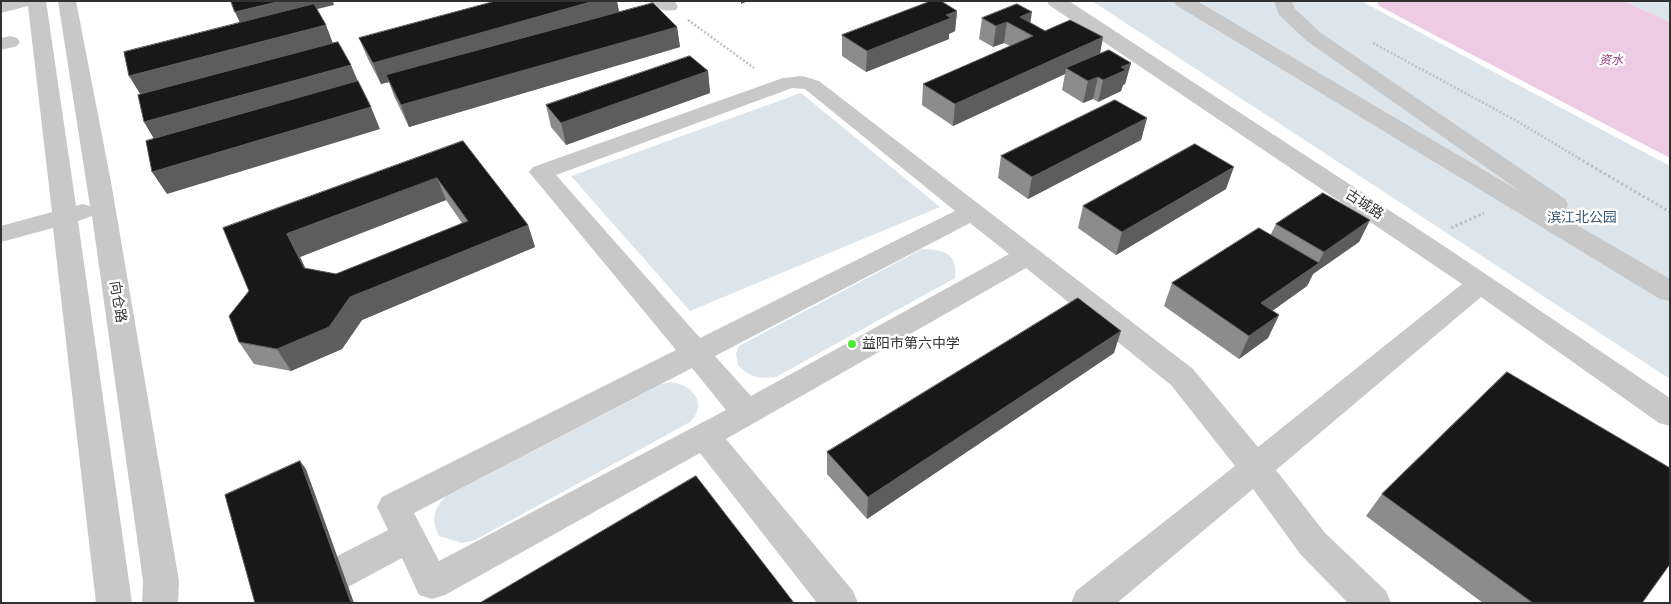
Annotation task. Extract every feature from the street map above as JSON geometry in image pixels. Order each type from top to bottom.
[{"type":"street","points":[[1,6],[27,1]]},
{"type":"street","points":[[37,1],[114,603]]},
{"type":"street","name":"向仓路","points":[[67,1],[102,206],[161,582],[160,603]]},
{"type":"street","name":"古城路","points":[[1056,1],[1420,242],[1670,414]]},
{"type":"street","points":[[1183,1],[1670,292]]},
{"type":"street","points":[[1283,1],[1286,11],[1314,37],[1568,213],[1670,272]]},
{"type":"street","points":[[747,413],[542,172],[790,82],[802,82],[812,85],[1182,377],[1256,468],[1313,544],[1373,603]]},
{"type":"street","points":[[1,234],[102,206]]},
{"type":"street","points":[[974,211],[394,507],[432,583],[747,413],[1029,255]]},
{"type":"street","points":[[1089,603],[1480,283]]},
{"type":"street","points":[[704,435],[840,603]]},
{"type":"street","points":[[282,603],[325,593],[408,537]]},
{"type":"path","points":[[663,4],[755,69]]},
{"type":"path","points":[[1366,39],[1515,120],[1670,212]]},
{"type":"path","points":[[1420,242],[1514,200]]},
{"type":"green space","name":"滨江北公园","points":[[1092,1],[1361,1],[1670,166],[1670,379]]},
{"type":"green space","points":[[1624,1],[1670,1],[1670,22]]},
{"type":"green space","points":[[801,93],[940,207],[690,311],[571,176]]},
{"type":"green space","points":[[922,249],[936,250],[948,254],[954,263],[955,278],[776,377],[755,377],[746,373],[738,365],[736,354],[739,346]]},
{"type":"green space","points":[[670,382],[691,391],[698,402],[698,408],[690,422],[475,540],[462,543],[439,536],[434,519],[436,509],[447,496],[662,384]]},
{"type":"water","name":"资水","points":[[1377,1],[1624,1],[1670,22],[1670,158],[1379,6]]},
{"type":"building","points":[[231,1],[281,1],[235,12]]},
{"type":"building","points":[[496,1],[594,1],[373,63],[359,38]]},
{"type":"building","points":[[931,1],[941,1],[957,11],[946,15],[951,18],[867,51],[842,35]]},
{"type":"building","points":[[653,3],[677,27],[401,105],[386,75]]},
{"type":"building","points":[[314,4],[326,25],[129,76],[124,52]]},
{"type":"building","points":[[1017,4],[1032,12],[1020,17],[1045,31],[1070,20],[1103,37],[955,104],[923,84],[1033,36],[1007,22],[996,26],[982,18]]},
{"type":"building","points":[[338,42],[351,65],[144,122],[138,95]]},
{"type":"building","points":[[1109,50],[1131,63],[1121,67],[1126,70],[1103,80],[1098,77],[1088,81],[1066,68]]},
{"type":"building","points":[[690,56],[708,71],[561,123],[546,105]]},
{"type":"building","points":[[358,81],[371,107],[152,172],[146,141]]},
{"type":"building","points":[[1115,100],[1147,118],[1032,177],[1001,156]]},
{"type":"building","points":[[463,141],[528,225],[350,297],[329,327],[277,349],[239,342],[229,316],[249,291],[223,228]],"holes":[[[437,178],[468,221],[336,274],[304,268],[287,234]]]},
{"type":"building","points":[[1195,144],[1234,167],[1122,232],[1083,206]]},
{"type":"building","points":[[1323,193],[1370,220],[1324,252],[1276,224]]},
{"type":"building","points":[[1259,228],[1319,263],[1261,303],[1279,315],[1249,336],[1172,283]]},
{"type":"building","points":[[1078,298],[1121,331],[868,497],[827,452]]},
{"type":"building","points":[[1507,372],[1670,468],[1670,564],[1642,603],[1533,603],[1382,494]]},
{"type":"building","points":[[300,461],[351,603],[255,603],[225,495]]},
{"type":"building","points":[[696,476],[794,603],[480,603]]},
{"type":"place","name":"益阳市第六中学","points":[[852,344]]}]
